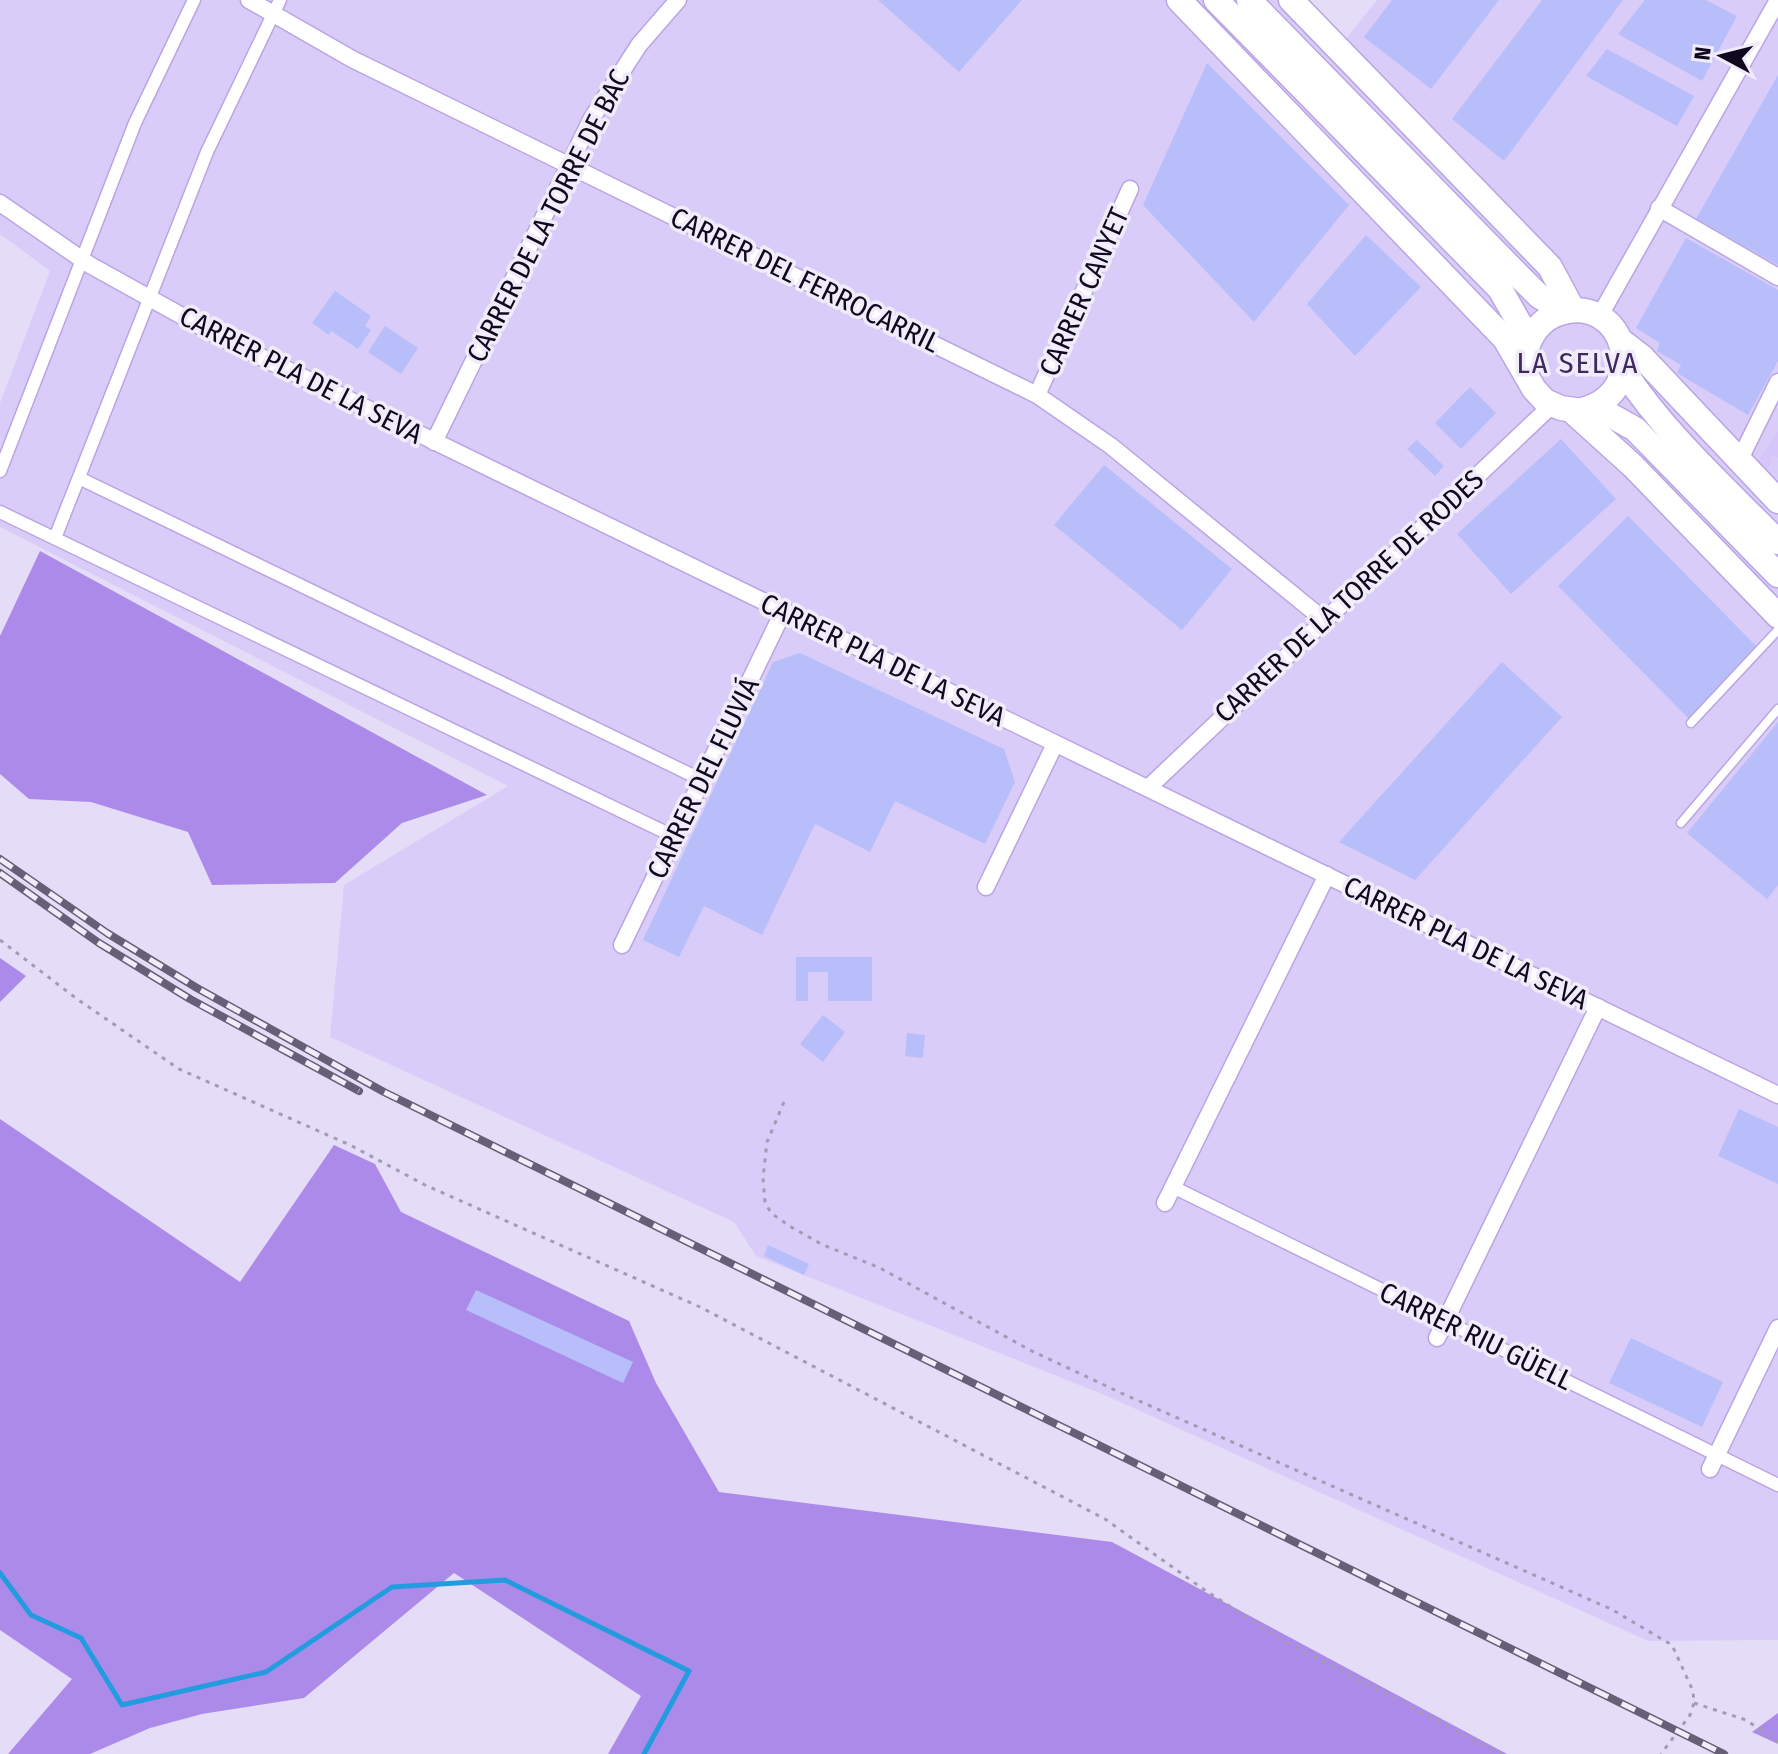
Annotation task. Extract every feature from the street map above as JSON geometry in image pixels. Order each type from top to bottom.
[{"type":"main road","points":[[1179,0],[1505,339],[1539,395],[1568,408],[1610,415],[1635,429],[1778,575]]},
{"type":"main road","points":[[1216,0],[1500,289],[1529,340]]},
{"type":"main road","points":[[1249,0],[1539,296],[1569,311],[1599,317],[1611,327],[1620,340],[1642,357],[1778,501]]},
{"type":"main road","points":[[1291,0],[1550,267],[1569,311]]},
{"type":"main road","points":[[1530,382],[1525,368],[1529,340],[1543,321],[1569,311]]},
{"type":"main road","points":[[1568,408],[1592,407],[1616,389],[1623,370],[1624,355],[1620,340]]},
{"type":"main road","points":[[1623,370],[1654,414],[1778,542]]},
{"type":"main road","points":[[1568,408],[1633,466],[1778,616]]},
{"type":"street","points":[[0,471],[135,123],[194,0]]},
{"type":"street","name":"CARRER DEL FERROCARRIL","points":[[249,0],[276,8],[352,59],[1037,395],[1111,446],[1324,620]]},
{"type":"street","name":"CARRER DE LA TORRE DE BAC","points":[[434,442],[569,165],[614,81],[639,45],[678,0]]},
{"type":"street","points":[[1599,317],[1778,0]]},
{"type":"street","points":[[55,538],[207,152],[276,8]]},
{"type":"street","name":"CARRER CANYET","points":[[1037,395],[1130,189]]},
{"type":"street","name":"CARRER PLA DE LA SEVA","points":[[0,203],[83,260],[218,336],[1778,1095]]},
{"type":"street","points":[[1659,208],[1778,277]]},
{"type":"street","points":[[1739,461],[1778,382]]},
{"type":"street","name":"CARRER DE LA TORRE DE RODES","points":[[1148,788],[1324,620],[1568,408]]},
{"type":"street","points":[[79,478],[702,780]]},
{"type":"street","points":[[0,512],[675,837]]},
{"type":"street","name":"CARRER DEL FLUVIÁ","points":[[622,945],[783,612]]},
{"type":"street","points":[[986,887],[1055,744]]},
{"type":"street","points":[[1165,1203],[1327,875]]},
{"type":"street","points":[[1437,1338],[1598,1007]]},
{"type":"street","name":"CARRER RIU GÜELL","points":[[1173,1187],[1446,1321],[1713,1462],[1778,1485]]},
{"type":"street","points":[[1713,1462],[1778,1328]]},
{"type":"lane","points":[[1691,723],[1778,630]]},
{"type":"lane","points":[[1681,823],[1778,709]]},
{"type":"path","points":[[0,940],[77,999],[179,1069],[350,1145],[425,1185],[700,1307],[1105,1519],[1206,1591],[1288,1643],[1501,1754]]},
{"type":"path","points":[[784,1102],[767,1142],[763,1178],[765,1202],[771,1213],[823,1245],[880,1268],[1030,1350],[1611,1609],[1672,1645],[1693,1691],[1694,1703],[1690,1715],[1661,1754]]},
{"type":"path","points":[[1694,1703],[1746,1720],[1778,1742]]},
{"type":"shaded area","points":[[0,0],[1306,0],[1345,40],[1377,0],[1778,0],[1778,1640],[1648,1641],[1107,1396],[756,1256],[734,1222],[330,1037],[344,885],[508,786],[0,527],[0,403],[50,271],[0,234]]},
{"type":"shaded area","points":[[1778,431],[1778,458],[1773,454],[1767,471],[1758,461]]},
{"type":"shaded area","points":[[40,551],[487,795],[402,823],[335,883],[212,885],[188,832],[91,802],[29,799],[0,774],[0,636]]},
{"type":"shaded area","points":[[0,958],[26,976],[0,1002]]},
{"type":"shaded area","points":[[0,1119],[240,1282],[334,1145],[375,1164],[401,1212],[629,1321],[656,1383],[719,1492],[1112,1542],[1507,1754],[608,1754],[641,1696],[454,1573],[304,1698],[202,1714],[150,1728],[90,1754],[8,1754],[72,1679],[0,1630]]},
{"type":"shaded area","points":[[1778,1713],[1778,1744],[1752,1732]]},
{"type":"building","points":[[878,0],[1022,0],[959,72]]},
{"type":"building","points":[[1392,0],[1499,0],[1431,89],[1364,37]]},
{"type":"building","points":[[1542,0],[1623,0],[1504,161],[1452,119]]},
{"type":"building","points":[[1645,0],[1706,0],[1737,16],[1702,81],[1618,34]]},
{"type":"building","points":[[1607,49],[1694,96],[1677,126],[1586,76]]},
{"type":"building","points":[[1207,63],[1349,205],[1254,322],[1143,205]]},
{"type":"building","points":[[1778,75],[1778,265],[1696,219]]},
{"type":"building","points":[[1366,235],[1421,287],[1355,356],[1307,304]]},
{"type":"building","points":[[1686,238],[1778,290],[1778,361],[1748,415],[1677,373],[1681,365],[1657,351],[1660,343],[1636,328]]},
{"type":"building","points":[[335,291],[371,316],[365,326],[371,330],[358,349],[312,323]]},
{"type":"building","points":[[385,326],[418,348],[401,374],[368,352]]},
{"type":"building","points":[[1470,387],[1496,413],[1461,449],[1435,423]]},
{"type":"building","points":[[1561,439],[1616,499],[1511,594],[1457,534]]},
{"type":"building","points":[[1417,440],[1444,466],[1435,476],[1407,449]]},
{"type":"building","points":[[1104,465],[1232,569],[1182,630],[1054,525]]},
{"type":"building","points":[[1628,516],[1759,649],[1689,719],[1558,586]]},
{"type":"building","points":[[800,653],[1004,749],[1015,782],[985,844],[895,801],[870,852],[815,824],[762,935],[704,906],[679,957],[643,940],[773,662]]},
{"type":"building","points":[[1502,662],[1562,717],[1415,880],[1339,842]]},
{"type":"building","points":[[1778,722],[1778,885],[1767,899],[1687,833]]},
{"type":"building","points":[[796,957],[872,957],[872,1001],[828,1001],[828,972],[808,972],[808,1001],[796,1001]]},
{"type":"building","points":[[823,1015],[845,1032],[823,1062],[800,1044]]},
{"type":"building","points":[[907,1033],[925,1035],[923,1058],[905,1056]]},
{"type":"building","points":[[1739,1109],[1778,1127],[1778,1184],[1718,1156]]},
{"type":"building","points":[[768,1245],[809,1264],[804,1275],[764,1256]]},
{"type":"building","points":[[476,1290],[633,1362],[623,1383],[466,1310]]},
{"type":"building","points":[[1631,1338],[1723,1382],[1702,1427],[1609,1383]]},
{"type":"waterway","points":[[0,1573],[31,1615],[81,1638],[122,1705],[266,1672],[392,1587],[505,1580],[689,1671],[644,1754]]},
{"type":"railway","points":[[0,859],[107,933],[197,988],[384,1092],[1724,1754]]},
{"type":"railway","points":[[0,873],[99,943],[190,999],[359,1091]]},
{"type":"district","name":"LA SELVA","points":[[1578,363]]}]
